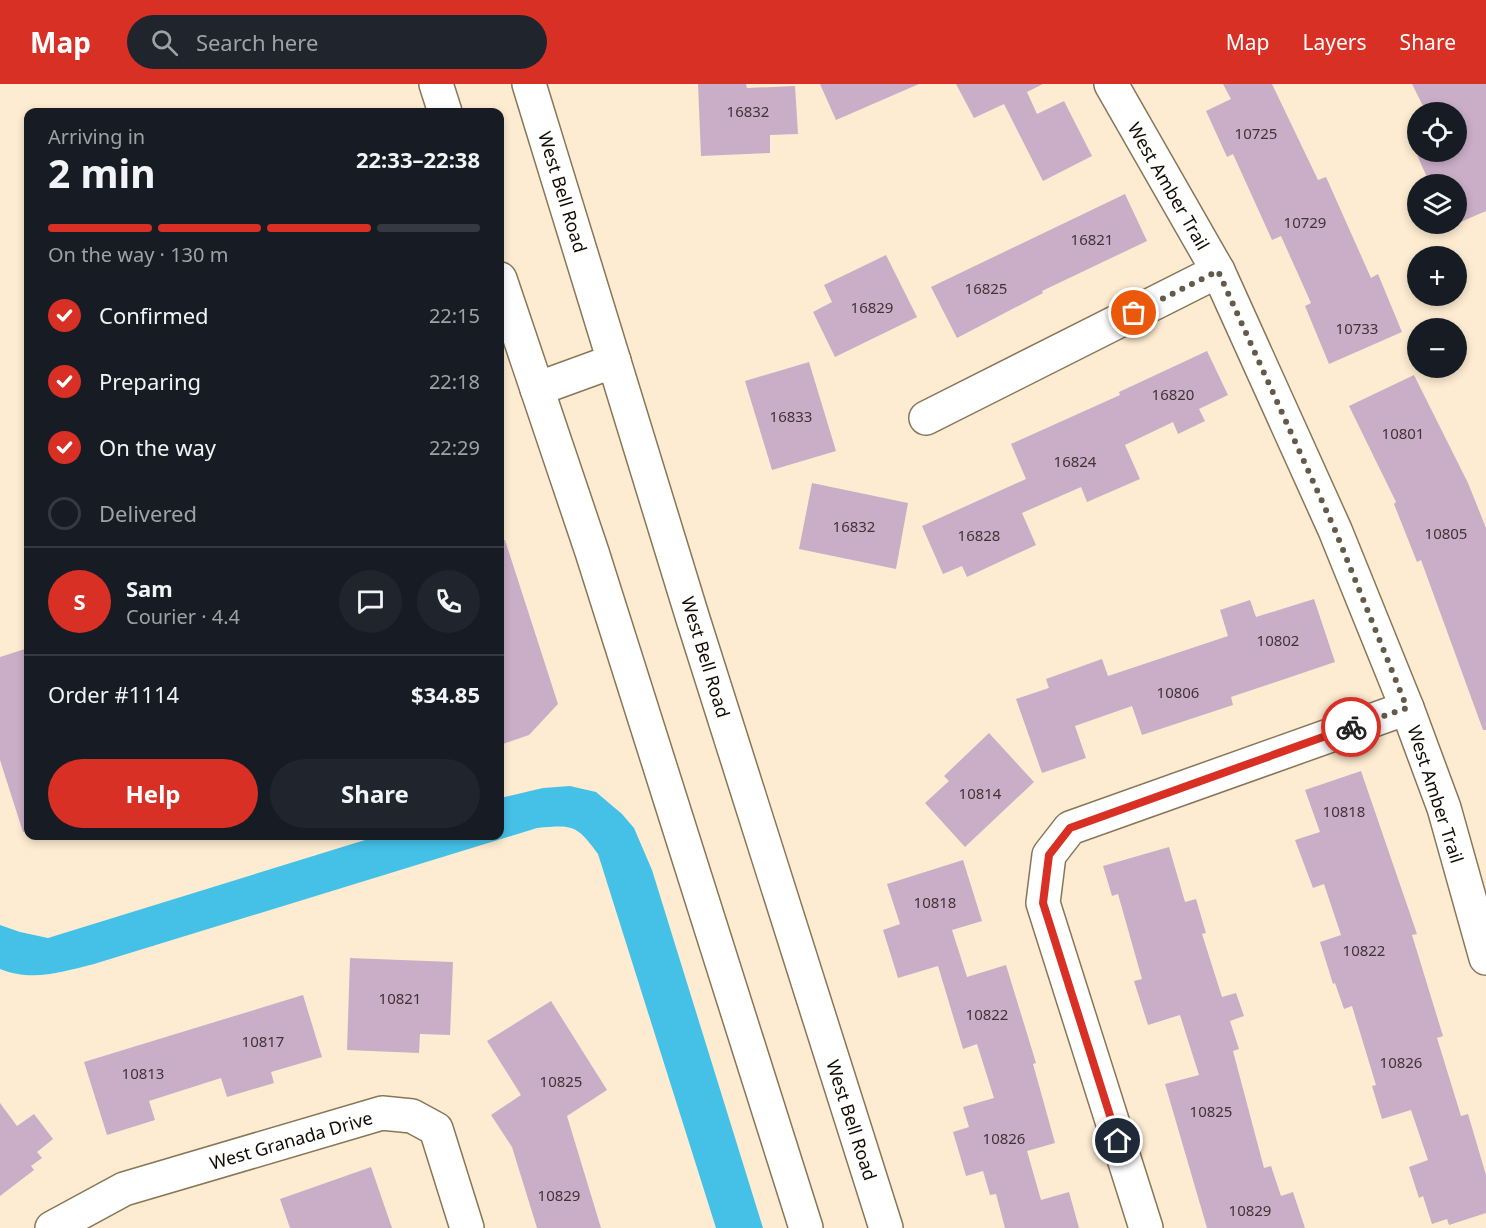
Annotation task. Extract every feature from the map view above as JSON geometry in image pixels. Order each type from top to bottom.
[{"type":"street","points":[[436,84],[444,108]]},
{"type":"street","name":"West Bell Road","points":[[529,84],[886,1228]]},
{"type":"street","name":"West Amber Trail","points":[[1111,84],[1218,271],[1335,530],[1407,708],[1444,808],[1486,958]]},
{"type":"street","points":[[926,418],[1218,271]]},
{"type":"street","points":[[504,291],[592,552],[806,1228]]},
{"type":"street","points":[[537,389],[614,361]]},
{"type":"street","points":[[1146,1228],[1043,903],[1049,855],[1070,828],[1407,708]]},
{"type":"street","name":"West Granada Drive","points":[[52,1228],[124,1189],[382,1113],[412,1116],[436,1129],[466,1228]]},
{"type":"water","points":[[570,786],[596,792],[622,814],[634,828],[652,870],[763,1228],[716,1228],[598,854],[579,832],[566,827],[537,828],[504,838],[504,797],[543,788]]},
{"type":"water","points":[[365,840],[498,840],[94,964],[35,975],[12,973],[0,969],[0,925],[48,938]]},
{"type":"building","points":[[698,84],[746,84],[747,88],[795,86],[798,134],[770,135],[770,153],[701,156]]},
{"type":"building","points":[[820,84],[919,84],[836,120]]},
{"type":"building","points":[[956,84],[1043,84],[1027,92],[1037,114],[1064,101],[1092,156],[1043,181],[1004,104],[974,118]]},
{"type":"building","points":[[1223,84],[1272,84],[1318,180],[1326,177],[1371,278],[1378,274],[1402,332],[1329,364],[1305,306],[1311,303],[1281,236],[1272,240],[1233,154],[1227,157],[1206,111],[1231,99]]},
{"type":"building","points":[[1412,84],[1486,84],[1486,211],[1467,219],[1467,174],[1426,174],[1420,162],[1467,162],[1467,102],[1421,102]]},
{"type":"building","points":[[1125,194],[1147,241],[1042,291],[1043,293],[957,338],[931,287]]},
{"type":"building","points":[[886,255],[917,317],[835,357],[813,312],[832,302],[824,285]]},
{"type":"building","points":[[1207,351],[1228,395],[1199,409],[1205,421],[1178,434],[1173,422],[1125,445],[1140,479],[1087,502],[1081,487],[1022,513],[1036,545],[967,577],[962,566],[943,574],[922,526],[1026,479],[1011,444],[1120,395],[1119,392]]},
{"type":"building","points":[[809,362],[836,451],[772,470],[745,381]]},
{"type":"building","points":[[1408,378],[1416,378],[1468,483],[1486,528],[1486,730],[1483,730],[1421,560],[1417,562],[1394,504],[1396,502],[1349,406]]},
{"type":"building","points":[[812,483],[908,503],[896,569],[799,549]]},
{"type":"building","points":[[504,540],[558,704],[529,735],[504,744]]},
{"type":"building","points":[[1314,599],[1335,662],[1231,697],[1233,705],[1142,735],[1132,706],[1075,726],[1086,758],[1042,773],[1016,699],[1049,688],[1046,679],[1102,659],[1108,676],[1228,636],[1220,610],[1250,600],[1256,617]]},
{"type":"building","points":[[24,649],[23,832],[0,760],[0,657]]},
{"type":"building","points":[[989,733],[1034,782],[965,847],[925,803],[949,781],[944,776]]},
{"type":"building","points":[[1361,771],[1417,934],[1412,935],[1443,1036],[1437,1038],[1461,1116],[1468,1114],[1486,1175],[1486,1213],[1449,1225],[1447,1219],[1432,1224],[1423,1196],[1419,1198],[1409,1167],[1428,1160],[1411,1110],[1382,1119],[1372,1086],[1376,1085],[1352,1006],[1344,1009],[1335,983],[1333,984],[1320,942],[1341,935],[1324,884],[1313,888],[1295,840],[1320,832],[1305,790]]},
{"type":"building","points":[[1169,847],[1185,902],[1196,899],[1206,933],[1202,934],[1222,997],[1236,993],[1244,1016],[1230,1021],[1239,1049],[1233,1051],[1264,1168],[1271,1166],[1281,1196],[1293,1192],[1305,1228],[1207,1228],[1165,1084],[1199,1075],[1180,1015],[1148,1025],[1134,981],[1142,979],[1118,894],[1112,896],[1103,866]]},
{"type":"building","points":[[963,860],[982,921],[952,930],[967,977],[1006,965],[1036,1063],[1033,1064],[1055,1143],[1027,1151],[1041,1200],[1069,1192],[1079,1228],[1005,1228],[996,1194],[990,1195],[983,1171],[966,1176],[953,1132],[969,1127],[963,1107],[994,1098],[977,1044],[963,1049],[938,966],[898,978],[883,930],[900,924],[887,884]]},
{"type":"building","points":[[350,958],[453,962],[450,1035],[420,1034],[419,1053],[347,1050]]},
{"type":"building","points":[[303,995],[322,1057],[271,1072],[274,1083],[227,1097],[221,1078],[149,1101],[155,1120],[107,1135],[84,1062]]},
{"type":"building","points":[[551,1001],[607,1090],[567,1116],[601,1228],[537,1228],[512,1147],[491,1115],[521,1095],[487,1041]]},
{"type":"building","points":[[0,1103],[17,1126],[34,1114],[53,1139],[37,1152],[42,1158],[31,1166],[34,1170],[0,1196]]},
{"type":"building","points":[[371,1167],[392,1228],[290,1228],[280,1199]]},
{"type":"way so far","points":[[1134,313],[1218,271],[1335,530],[1407,708],[1351,727]]},
{"type":"route","points":[[1118,1141],[1043,903],[1049,855],[1070,828],[1351,727]]}]
